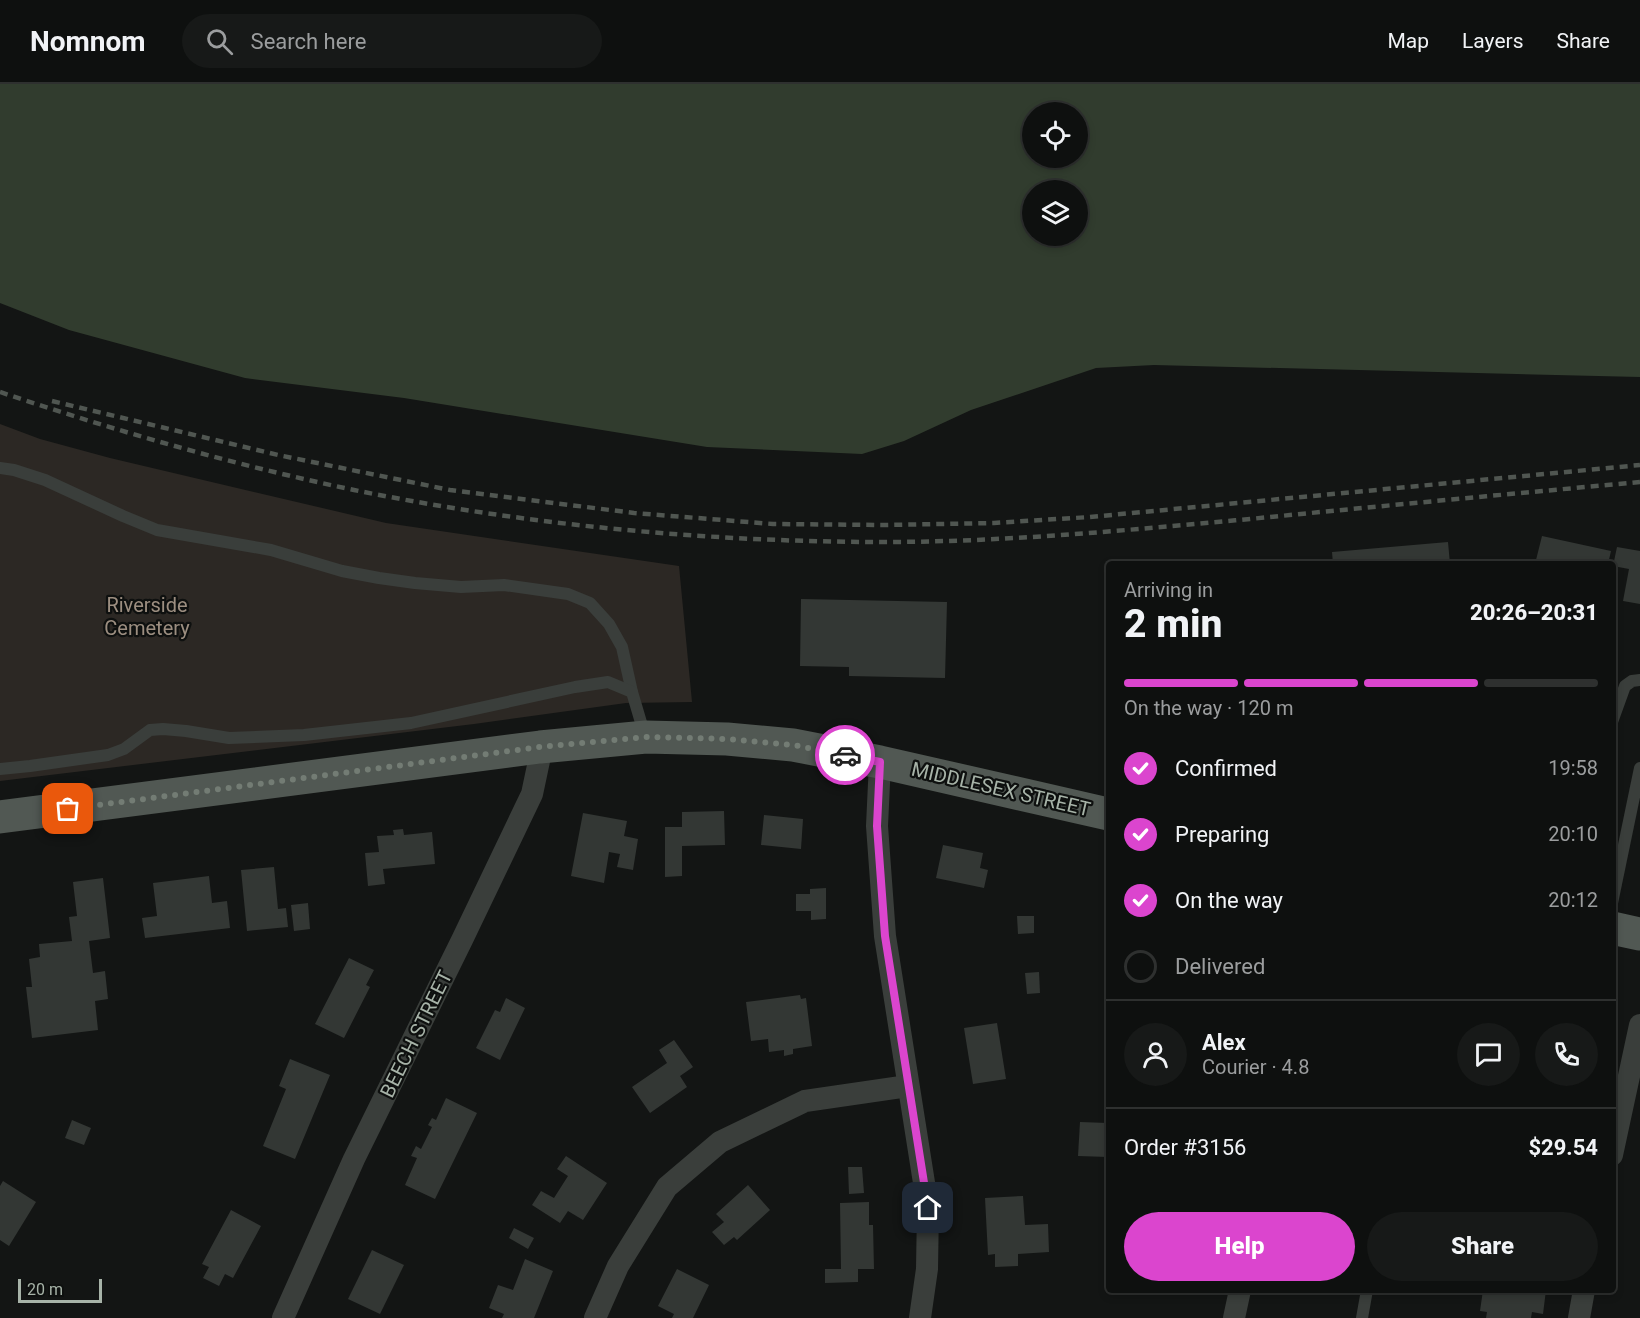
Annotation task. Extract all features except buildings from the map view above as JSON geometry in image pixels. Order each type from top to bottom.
[{"type":"main road","name":"MIDDLESEX STREET","points":[[0,817],[540,747],[646,737],[727,739],[793,745],[880,762],[1106,814]]},
{"type":"main road","points":[[1616,929],[1640,934]]},
{"type":"street","name":"BEECH STREET","points":[[283,1318],[354,1159],[532,794],[540,747]]},
{"type":"street","points":[[880,762],[877,826],[885,936],[928,1208],[927,1269],[920,1318]]},
{"type":"street","points":[[1616,1136],[1640,1025]]},
{"type":"street","points":[[595,1318],[618,1266],[667,1187],[720,1142],[805,1101],[908,1086]]},
{"type":"street","points":[[1234,1318],[1239,1293]]},
{"type":"street","points":[[1580,1318],[1584,1293]]},
{"type":"lane","points":[[0,468],[45,480],[158,530],[271,550],[342,571],[379,578],[462,587],[504,585],[568,594],[590,603],[609,624],[622,647],[632,692],[646,737]]},
{"type":"lane","points":[[1616,711],[1625,686],[1632,681],[1640,680]]},
{"type":"lane","points":[[0,769],[108,755],[124,749],[150,730],[186,731],[229,738],[304,735],[411,723],[575,687],[608,682],[632,692]]},
{"type":"lane","points":[[1616,884],[1640,768]]},
{"type":"lane","points":[[1362,1318],[1366,1293]]},
{"type":"green space","name":"Riverside Cemetery","points":[[0,424],[40,439],[110,458],[386,523],[679,566],[692,702],[626,703],[474,724],[0,781]]},
{"type":"shaded area","points":[[0,84],[1640,84],[1640,377],[1154,365],[1096,368],[971,410],[904,441],[862,454],[707,447],[404,398],[245,378],[69,330],[0,303]]},
{"type":"railway","points":[[0,392],[176,446],[264,470],[354,490],[551,522],[750,539],[884,542],[1021,538],[1640,482]]},
{"type":"railway","points":[[52,401],[278,455],[450,490],[634,513],[773,524],[994,523],[1090,517],[1640,465]]},
{"type":"way so far","points":[[68,809],[540,747],[646,737],[727,739],[793,745],[845,755]]},
{"type":"route","points":[[845,755],[880,762],[877,826],[885,936],[928,1208]]}]
